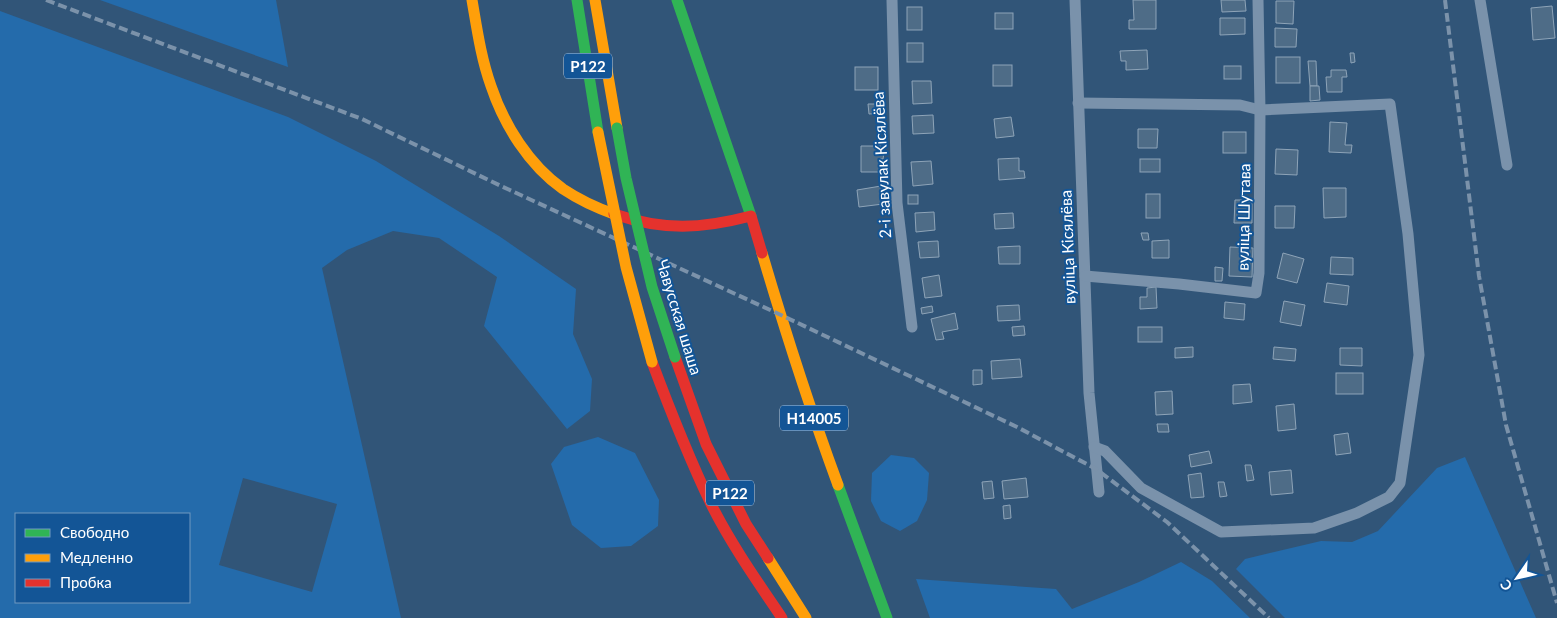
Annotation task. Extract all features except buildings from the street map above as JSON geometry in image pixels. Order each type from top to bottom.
[{"type":"main road","points":[[472,0],[489,78],[501,112],[520,144],[540,168],[564,189],[594,206],[628,220],[662,226],[692,227],[722,224],[751,216]]},
{"type":"main road","name":"Р122","points":[[577,0],[598,132],[626,267],[652,362],[677,428],[712,505],[747,565],[782,618]]},
{"type":"main road","name":"Чавусская шаша","points":[[595,0],[626,178],[652,287],[675,358],[706,444],[746,524],[806,618]]},
{"type":"main road","name":"Н14005","points":[[677,0],[751,216],[816,425],[886,618]]},
{"type":"street","name":"2-і завулак Кісялёва","points":[[892,0],[896,203],[912,327]]},
{"type":"street","name":"вуліца Кісялёва","points":[[1075,0],[1089,393],[1099,492]]},
{"type":"street","name":"вуліца Шутава","points":[[1085,276],[1256,293],[1259,273],[1260,110],[1258,0]]},
{"type":"street","points":[[1480,0],[1507,165]]},
{"type":"street","points":[[1078,103],[1240,105],[1260,110],[1390,104],[1408,234],[1419,355],[1400,483],[1389,497],[1357,513],[1314,528],[1221,532],[1141,488],[1105,451],[1094,446]]},
{"type":"shaded area","points":[[100,0],[276,0],[288,67]]},
{"type":"shaded area","points":[[0,11],[288,117],[376,161],[499,236],[576,289],[573,334],[592,379],[590,411],[567,429],[484,326],[497,277],[439,238],[393,231],[347,250],[322,268],[401,618],[0,618]],"holes":[[[243,478],[337,504],[312,592],[219,565]]]},
{"type":"shaded area","points":[[598,437],[635,453],[659,500],[658,526],[631,546],[601,548],[572,525],[551,464],[564,447]]},
{"type":"shaded area","points":[[891,455],[914,458],[929,473],[927,500],[917,521],[900,531],[881,521],[871,501],[872,473]]},
{"type":"shaded area","points":[[1465,457],[1536,618],[1285,618],[1236,569],[1245,559],[1321,541],[1352,542],[1378,531],[1437,468]]},
{"type":"shaded area","points":[[1181,562],[1212,581],[1250,618],[930,618],[916,579],[1056,589],[1072,609],[1139,582]]},
{"type":"railway","points":[[46,0],[362,119],[1017,427],[1096,469],[1167,522],[1269,618]]},
{"type":"railway","points":[[1445,0],[1479,276],[1506,425],[1557,603]]},
{"type":"traffic: fast","points":[[577,0],[598,132]]},
{"type":"traffic: fast","points":[[677,0],[751,216]]},
{"type":"traffic: fast","points":[[617,128],[626,178],[652,287],[675,357]]},
{"type":"traffic: fast","points":[[838,485],[887,618]]},
{"type":"traffic: slow","points":[[472,0],[485,65],[496,101],[519,143],[539,168],[563,189],[588,203],[614,214]]},
{"type":"traffic: slow","points":[[595,0],[617,128]]},
{"type":"traffic: slow","points":[[598,132],[626,267],[652,362]]},
{"type":"traffic: slow","points":[[762,253],[798,370],[838,485]]},
{"type":"traffic: slow","points":[[768,558],[806,618]]},
{"type":"traffic: jam","points":[[614,214],[632,220],[666,226],[699,226],[751,216],[762,253]]},
{"type":"traffic: jam","points":[[675,357],[706,444],[746,524],[768,558]]},
{"type":"traffic: jam","points":[[652,362],[680,434],[711,504],[736,548],[782,618]]}]
